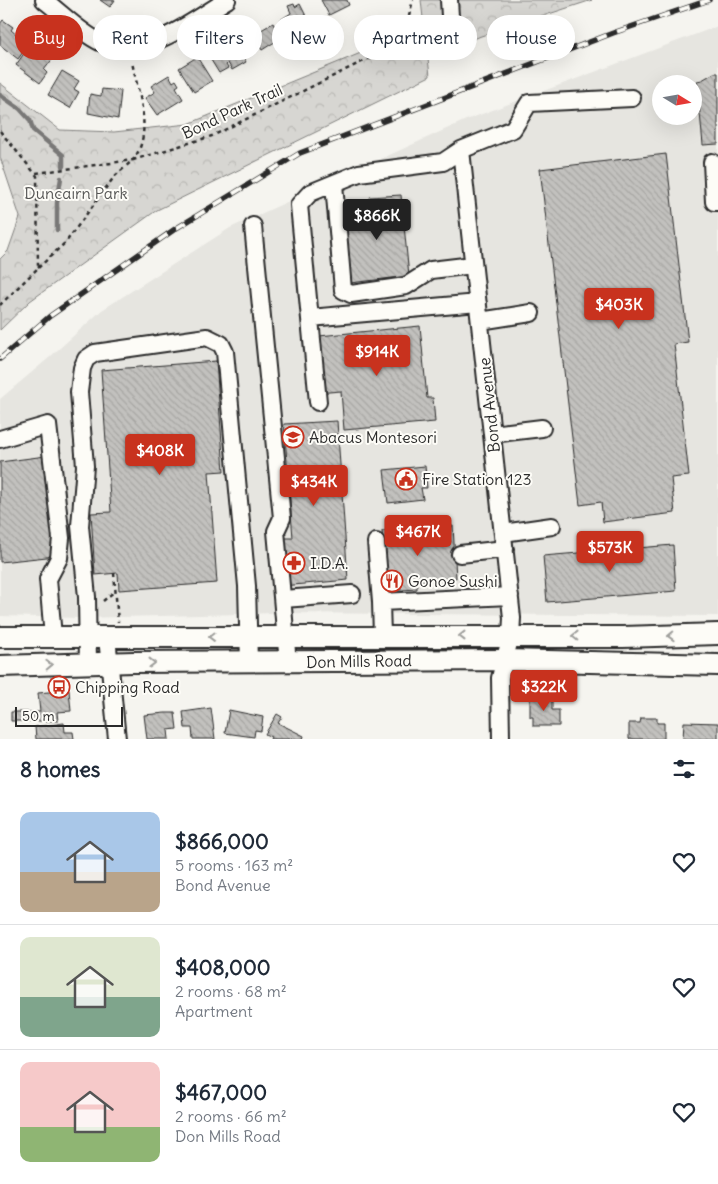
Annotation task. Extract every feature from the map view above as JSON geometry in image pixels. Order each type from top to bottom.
[{"type":"main road","name":"Don Mills Road","points":[[0,638],[53,637],[104,633],[248,637],[623,637],[718,634]]},
{"type":"main road","points":[[623,637],[623,663]]},
{"type":"main road","name":"Don Mills Road","points":[[0,666],[109,663],[505,660],[718,665]]},
{"type":"street","points":[[44,0],[93,37]]},
{"type":"street","points":[[167,35],[227,0]]},
{"type":"street","points":[[318,402],[299,205],[310,193],[359,173],[443,162],[461,150],[513,129],[528,103],[632,98]]},
{"type":"street","name":"Bond Avenue","points":[[461,150],[512,621],[511,636],[500,678],[501,739]]},
{"type":"street","points":[[712,162],[714,202],[718,202]]},
{"type":"street","points":[[334,184],[343,290],[346,293],[351,294],[406,286],[431,270],[473,265]]},
{"type":"street","points":[[253,226],[282,518],[276,531],[288,662]]},
{"type":"street","points":[[310,318],[478,302]]},
{"type":"street","points":[[480,321],[531,313]]},
{"type":"street","points":[[117,739],[104,633],[87,597],[80,526],[85,466],[79,392],[82,368],[86,359],[95,353],[207,337],[221,344],[225,352],[247,586],[249,663]]},
{"type":"street","points":[[0,440],[48,425],[61,538],[59,558],[48,579],[53,637]]},
{"type":"street","points":[[492,434],[542,428]]},
{"type":"street","points":[[460,554],[552,526]]},
{"type":"street","points":[[376,542],[382,636]]},
{"type":"street","points":[[283,599],[352,594]]},
{"type":"street","points":[[381,602],[510,596]]},
{"type":"street","points":[[88,664],[104,633]]},
{"type":"path","name":"Bond Park Trail","points":[[0,305],[66,242],[114,177],[133,160],[212,136],[392,47],[405,32],[413,0]]},
{"type":"path","points":[[36,173],[133,160],[143,144],[144,131],[131,60]]},
{"type":"path","points":[[0,130],[36,173],[38,184],[38,268]]},
{"type":"path","points":[[104,633],[114,573]]},
{"type":"shaded area","points":[[718,26],[718,616],[277,613],[80,618],[0,616],[0,399],[102,310],[230,228],[466,120]]},
{"type":"green space","name":"Duncairn Park","points":[[421,0],[592,0],[546,15],[487,15],[487,34],[477,38],[477,15],[423,15]]},
{"type":"green space","name":"Duncairn Park","points":[[354,56],[354,60],[428,60],[430,76],[157,210],[30,301],[0,330],[0,259],[8,251],[20,217],[0,157],[0,83],[60,130],[114,132],[188,124]]},
{"type":"building","points":[[100,0],[115,0],[110,7]]},
{"type":"building","points":[[321,0],[347,0],[349,5],[329,15]]},
{"type":"building","points":[[294,4],[295,7],[300,4],[306,15],[288,15],[291,13],[288,6]]},
{"type":"building","points":[[3,20],[13,27],[11,30],[15,33],[15,57],[0,45],[0,24]]},
{"type":"building","points":[[272,24],[272,44],[262,50],[262,30]]},
{"type":"building","points":[[19,60],[52,60],[44,70],[47,73],[40,83],[16,65]]},
{"type":"building","points":[[192,60],[199,60],[212,81],[194,92],[179,68]]},
{"type":"building","points":[[211,60],[245,60],[246,62],[232,70],[228,63],[226,65],[228,68],[219,73]]},
{"type":"building","points":[[62,71],[79,81],[74,89],[79,92],[70,108],[48,95]]},
{"type":"building","points":[[714,73],[718,73],[718,144],[703,145],[701,125],[702,80]]},
{"type":"building","points":[[169,75],[173,82],[176,80],[179,85],[176,87],[183,99],[157,115],[145,98],[155,92],[151,86]]},
{"type":"building","points":[[102,89],[121,91],[118,119],[88,113],[90,94],[101,96]]},
{"type":"building","points":[[666,154],[688,342],[674,344],[689,476],[671,478],[675,513],[603,522],[601,502],[580,505],[540,169]]},
{"type":"building","points":[[401,195],[409,276],[350,283],[344,212],[373,210],[370,197]]},
{"type":"building","points":[[420,326],[427,398],[433,398],[435,422],[344,430],[341,391],[317,393],[319,336]]},
{"type":"building","points":[[216,361],[224,471],[209,472],[217,583],[119,590],[118,573],[95,575],[91,513],[111,512],[101,370]]},
{"type":"building","points":[[337,421],[348,580],[282,586],[279,538],[293,538],[284,424]]},
{"type":"building","points":[[46,456],[56,556],[0,562],[0,462]]},
{"type":"building","name":"Fire Station 123","points":[[425,466],[427,488],[421,488],[423,499],[388,503],[384,470]]},
{"type":"building","points":[[453,526],[456,578],[417,581],[417,589],[386,591],[382,531]]},
{"type":"building","points":[[673,545],[676,591],[547,602],[543,556]]},
{"type":"building","points":[[69,690],[71,711],[57,712],[58,721],[11,721],[11,712],[40,712],[38,693]]},
{"type":"building","points":[[530,697],[552,697],[552,710],[559,710],[559,726],[533,726],[533,717],[530,717]]},
{"type":"building","points":[[211,708],[215,739],[193,739],[192,728],[185,728],[183,712]]},
{"type":"building","points":[[229,710],[263,717],[261,731],[255,730],[254,737],[225,733]]},
{"type":"building","points":[[175,713],[177,729],[168,730],[169,739],[147,739],[144,715]]},
{"type":"building","points":[[277,714],[282,717],[278,723],[304,736],[303,739],[270,739],[271,737],[265,734]]},
{"type":"building","points":[[641,718],[657,718],[657,723],[664,723],[664,739],[629,739],[629,723],[640,723]]},
{"type":"building","points":[[684,722],[718,723],[718,739],[683,739]]},
{"type":"building","points":[[64,723],[65,732],[73,732],[74,739],[36,739],[35,727]]},
{"type":"waterway","points":[[0,95],[20,109],[30,120],[33,130],[63,155],[63,166]]},
{"type":"waterway","points":[[57,230],[57,203],[61,178]]},
{"type":"railway","points":[[0,359],[50,316],[175,229],[300,153],[613,33],[709,0]]},
{"type":"place","name":"Abacus Montesori","points":[[293,437]]},
{"type":"place","name":"Fire Station 123","points":[[406,479]]},
{"type":"place","name":"I.D.A.","points":[[294,563]]},
{"type":"place","name":"Gonoe Sushi","points":[[392,581]]},
{"type":"place","name":"Chipping Road","points":[[59,687]]}]
